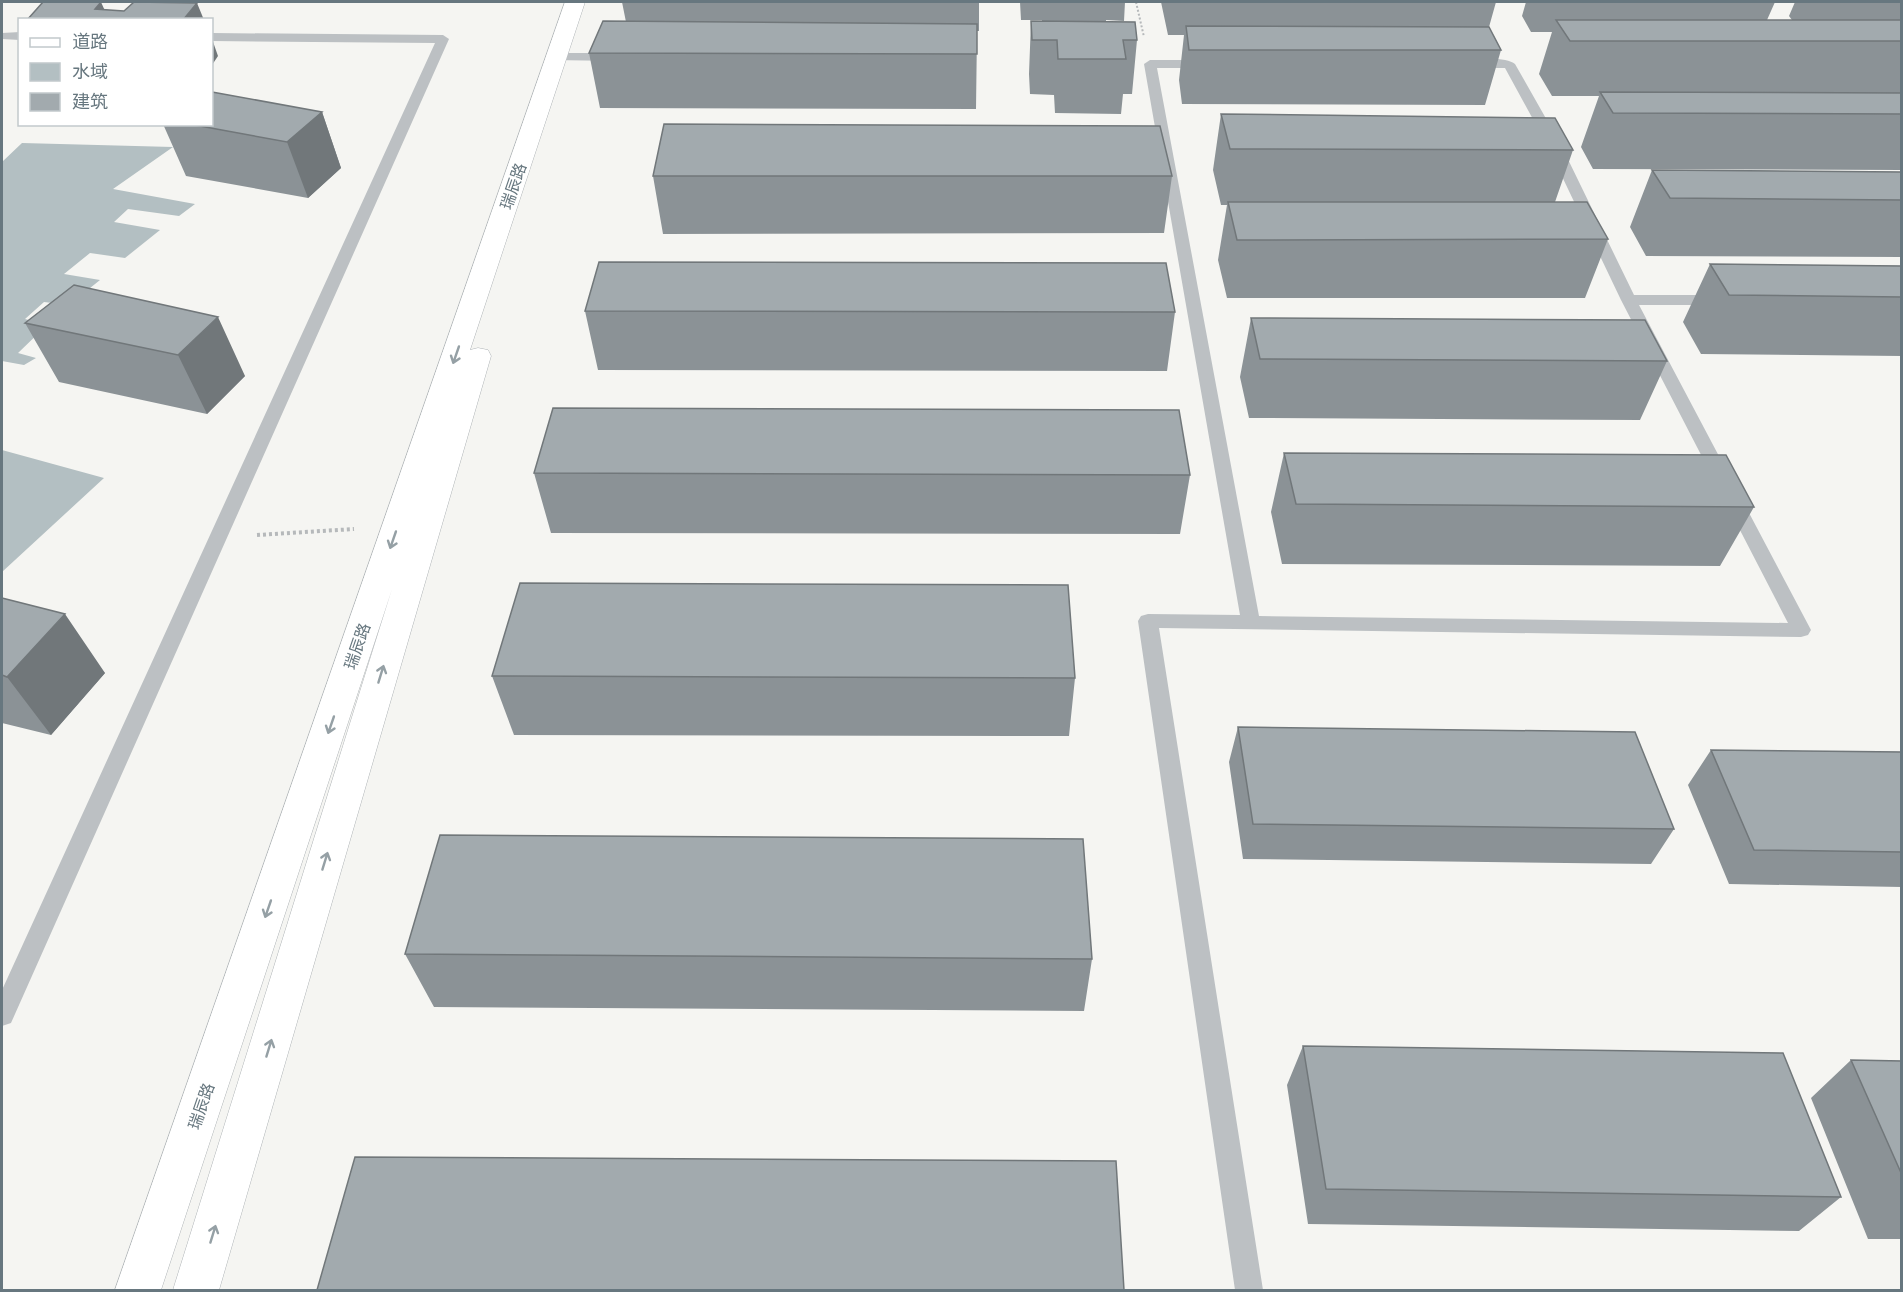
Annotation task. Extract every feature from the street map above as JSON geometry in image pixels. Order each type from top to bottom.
[{"type":"street","name":"瑞辰路","points":[[196,1290],[563,57],[575,2]]},
{"type":"street","name":"瑞辰路","points":[[138,1290],[398,526],[563,57],[588,2]]},
{"type":"lane","points":[[2,36],[18,36]]},
{"type":"lane","points":[[2,1015],[443,39],[213,37]]},
{"type":"lane","points":[[563,57],[628,57]]},
{"type":"lane","points":[[1222,64],[1150,64],[1251,622]]},
{"type":"lane","points":[[1249,1290],[1148,621],[1802,630],[1629,300],[1554,145],[1509,64],[1461,64]]},
{"type":"lane","points":[[1629,300],[1736,300]]},
{"type":"path","points":[[217,537],[398,526]]},
{"type":"water","points":[[22,143],[173,147],[113,189],[195,204],[179,216],[128,209],[114,222],[160,230],[125,258],[90,253],[64,274],[100,280],[69,305],[44,302],[25,319],[47,325],[18,353],[36,358],[24,365],[2,361],[2,162]]},
{"type":"water","points":[[2,450],[104,478],[2,572]]},
{"type":"building","points":[[43,2],[101,2],[95,9],[124,11],[134,2],[197,3],[185,18],[29,18]]},
{"type":"building","points":[[1556,20],[1902,20],[1902,41],[1570,41]]},
{"type":"building","points":[[603,21],[977,24],[977,54],[589,53]]},
{"type":"building","points":[[1031,21],[1135,22],[1137,40],[1123,40],[1126,59],[1058,59],[1057,40],[1032,40]]},
{"type":"building","points":[[1186,26],[1489,27],[1501,50],[1189,50]]},
{"type":"building","points":[[213,92],[322,112],[287,142],[200,126],[213,126]]},
{"type":"building","points":[[1600,92],[1902,93],[1902,114],[1613,113]]},
{"type":"building","points":[[1221,114],[1555,118],[1573,150],[1230,149]]},
{"type":"building","points":[[664,124],[1160,126],[1172,176],[653,176]]},
{"type":"building","points":[[1652,170],[1902,172],[1902,200],[1670,198]]},
{"type":"building","points":[[1228,202],[1587,202],[1608,239],[1237,240]]},
{"type":"building","points":[[599,262],[1166,263],[1175,312],[585,311]]},
{"type":"building","points":[[1710,264],[1902,266],[1902,297],[1729,295]]},
{"type":"building","points":[[74,285],[218,317],[178,355],[25,323]]},
{"type":"building","points":[[1251,318],[1645,320],[1667,361],[1260,359]]},
{"type":"building","points":[[553,408],[1179,410],[1190,475],[534,473]]},
{"type":"building","points":[[1284,453],[1726,455],[1754,507],[1296,504]]},
{"type":"building","points":[[520,583],[1068,585],[1075,678],[492,676]]},
{"type":"building","points":[[2,598],[65,614],[7,677],[2,675]]},
{"type":"building","points":[[1238,727],[1635,732],[1674,829],[1253,824]]},
{"type":"building","points":[[1711,750],[1902,752],[1902,852],[1754,850]]},
{"type":"building","points":[[440,835],[1083,839],[1092,959],[405,954]]},
{"type":"building","points":[[1303,1046],[1783,1053],[1841,1197],[1326,1189]]},
{"type":"building","points":[[1851,1060],[1902,1061],[1902,1175]]},
{"type":"building","points":[[355,1157],[1116,1161],[1124,1290],[317,1290]]}]
